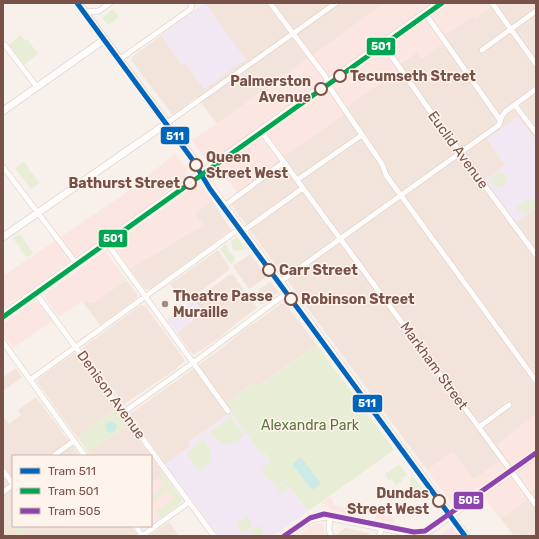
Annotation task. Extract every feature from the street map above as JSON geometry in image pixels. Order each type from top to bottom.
[{"type":"main road","points":[[78,3],[167,123],[224,206],[466,536]]},
{"type":"main road","points":[[3,315],[439,3]]},
{"type":"main road","points":[[3,111],[105,39]]},
{"type":"main road","points":[[3,237],[167,123]]},
{"type":"main road","points":[[286,536],[313,518],[322,516],[330,516],[420,534],[430,530],[536,454]]},
{"type":"street","points":[[85,12],[99,10],[110,3]]},
{"type":"street","points":[[120,60],[191,9],[192,3]]},
{"type":"street","points":[[270,3],[325,76],[330,88],[380,161],[386,175],[400,196],[536,381]]},
{"type":"street","points":[[167,123],[336,3]]},
{"type":"street","points":[[492,3],[536,64]]},
{"type":"street","points":[[482,50],[536,11]]},
{"type":"street","points":[[425,13],[500,120]]},
{"type":"street","points":[[5,44],[37,87]]},
{"type":"street","name":"Euclid Avenue","points":[[383,44],[460,153],[536,255]]},
{"type":"street","points":[[280,282],[341,240],[499,125],[500,120],[506,111],[536,89]]},
{"type":"street","points":[[515,105],[536,133]]},
{"type":"street","name":"Markham Street","points":[[261,130],[536,506]]},
{"type":"street","points":[[297,180],[362,135]]},
{"type":"street","points":[[224,206],[284,162]]},
{"type":"street","points":[[3,167],[76,263]]},
{"type":"street","points":[[30,380],[144,297],[303,188]]},
{"type":"street","points":[[106,242],[144,297],[228,411]]},
{"type":"street","name":"Denison Avenue","points":[[36,292],[214,536]]},
{"type":"street","points":[[124,412],[193,363],[288,292]]},
{"type":"street","points":[[3,342],[85,455]]},
{"type":"street","points":[[479,427],[509,405]]},
{"type":"street","points":[[54,455],[74,440]]},
{"type":"street","points":[[3,470],[12,484]]},
{"type":"street","points":[[3,492],[12,486]]},
{"type":"street","points":[[137,527],[142,536],[189,502]]},
{"type":"street","points":[[330,516],[329,530],[331,536]]},
{"type":"street","points":[[379,536],[382,527]]},
{"type":"shaded area","points":[[205,3],[385,3],[217,124],[197,97],[172,114],[131,60],[133,56]]},
{"type":"shaded area","points":[[205,3],[246,60],[204,89],[185,63],[182,65],[161,35]]},
{"type":"shaded area","points":[[385,3],[494,3],[488,7],[489,9],[476,18],[474,15],[439,39],[442,44],[422,59],[417,52],[395,68],[398,71],[341,111],[343,115],[275,163],[276,165],[238,194],[213,159],[208,163],[192,140],[217,124]]},
{"type":"shaded area","points":[[494,3],[536,3],[536,414],[497,445],[506,457],[473,480],[453,452],[427,470],[231,204],[240,197],[238,194],[276,165],[274,163],[343,115],[341,111],[397,71],[395,68],[417,52],[421,58],[442,44],[439,39],[474,15],[476,18]]},
{"type":"shaded area","points":[[518,116],[536,141],[536,208],[516,223],[485,179],[505,165],[487,139]]},
{"type":"shaded area","points":[[175,154],[189,173],[147,207],[30,290],[3,307],[3,276],[123,195]]},
{"type":"shaded area","points":[[200,184],[212,200],[195,213],[203,225],[130,269],[113,245]]},
{"type":"shaded area","points":[[212,200],[231,230],[150,289],[145,289],[130,269],[203,225],[195,213]]},
{"type":"shaded area","points":[[218,250],[230,269],[185,303],[170,284]]},
{"type":"shaded area","points":[[105,251],[126,280],[93,303],[82,301],[59,317],[45,297],[45,294]]},
{"type":"shaded area","points":[[250,254],[266,275],[265,278],[249,289],[233,266]]},
{"type":"shaded area","points":[[229,275],[233,275],[257,308],[221,337],[193,355],[177,333],[195,319],[192,315],[200,309],[194,300]]},
{"type":"shaded area","points":[[126,280],[137,294],[137,298],[100,325],[82,301],[93,303]]},
{"type":"shaded area","points":[[270,282],[277,290],[277,293],[261,305],[253,294]]},
{"type":"shaded area","points":[[194,300],[200,309],[193,315],[195,319],[177,333],[167,319]]},
{"type":"shaded area","points":[[34,301],[39,303],[52,321],[13,348],[3,333],[3,324]]},
{"type":"shaded area","points":[[284,302],[317,345],[257,387],[254,383],[227,402],[233,411],[188,443],[190,447],[165,464],[130,414]]},
{"type":"shaded area","points":[[141,305],[146,307],[184,359],[184,362],[169,374],[124,404],[82,348]]},
{"type":"shaded area","points":[[74,353],[116,409],[77,437],[37,382],[37,380]]},
{"type":"shaded area","points":[[16,368],[22,377],[3,391],[3,377]]},
{"type":"shaded area","points":[[36,397],[79,455],[12,455],[12,527],[132,527],[138,536],[3,536],[3,416],[9,424],[21,415],[18,410]]},
{"type":"shaded area","points":[[231,412],[262,454],[265,453],[308,511],[273,536],[219,536],[165,464],[190,447],[188,444]]},
{"type":"shaded area","points":[[536,414],[536,487],[524,496],[527,500],[501,519],[477,487],[453,505],[427,470],[453,452],[474,480],[505,457],[497,445]]},
{"type":"shaded area","points":[[128,425],[150,455],[90,455],[88,452]]},
{"type":"shaded area","points":[[152,457],[164,474],[152,483]]},
{"type":"shaded area","points":[[164,474],[182,501],[152,524],[152,483]]},
{"type":"shaded area","points":[[536,487],[536,536],[514,536],[501,519],[526,500],[523,496]]},
{"type":"shaded area","points":[[331,497],[334,503],[332,505],[345,508],[359,507],[360,509],[354,516],[329,509],[329,506],[321,503]]},
{"type":"shaded area","points":[[376,514],[395,518],[394,523],[375,519]]},
{"type":"shaded area","points":[[169,522],[179,536],[150,536],[150,535]]},
{"type":"shaded area","points":[[316,523],[323,524],[326,536],[297,536]]},
{"type":"shaded area","points":[[452,527],[458,536],[439,536]]},
{"type":"shaded area","points":[[345,528],[368,533],[370,536],[335,536]]},
{"type":"green space","points":[[113,9],[119,17],[108,25],[102,18]]},
{"type":"green space","points":[[21,35],[25,41],[27,39],[38,54],[24,65],[9,45]]},
{"type":"green space","points":[[24,162],[39,183],[31,189],[15,168]]},
{"type":"green space","points":[[499,171],[505,175],[507,179],[501,187],[495,186],[489,178]]},
{"type":"green space","points":[[525,200],[536,201],[536,207],[524,215],[523,210],[518,211],[516,207]]},
{"type":"green space","points":[[20,234],[33,253],[27,258],[13,238]]},
{"type":"green space","points":[[238,238],[246,248],[239,251],[233,250],[231,241]]},
{"type":"green space","points":[[226,244],[229,252],[235,257],[233,263],[231,264],[220,249]]},
{"type":"green space","points":[[284,262],[288,268],[288,272],[284,273],[278,267]]},
{"type":"green space","name":"Alexandra Park","points":[[317,345],[394,450],[308,511],[290,487],[281,494],[277,488],[286,482],[285,480],[276,487],[272,482],[271,483],[261,469],[271,462],[265,453],[262,455],[231,412],[233,411],[227,402],[255,383],[258,387]]},
{"type":"green space","points":[[116,409],[128,425],[88,452],[77,437]]},
{"type":"green space","points":[[230,417],[244,436],[230,444],[226,444],[214,437],[210,432]]},
{"type":"green space","points":[[203,440],[212,453],[212,457],[209,464],[200,472],[187,453]]},
{"type":"green space","points":[[399,464],[407,475],[396,485],[392,479],[389,481],[385,474]]},
{"type":"green space","points":[[164,474],[182,500],[161,518],[156,511],[173,498],[159,478]]},
{"type":"green space","points":[[411,474],[427,496],[410,494],[409,486]]},
{"type":"green space","points":[[163,487],[166,492],[152,502],[152,495]]},
{"type":"green space","points":[[247,516],[252,527],[242,533],[236,524]]},
{"type":"green space","points":[[12,518],[12,527],[8,521]]},
{"type":"green space","points":[[260,525],[263,534],[260,536],[253,536],[250,532]]},
{"type":"green space","points":[[12,527],[24,527],[26,529],[18,535]]},
{"type":"water","points":[[109,422],[113,422],[115,423],[115,431],[109,432],[106,429],[106,425]]},
{"type":"water","points":[[301,457],[321,484],[312,490],[292,464]]},
{"type":"tram line","name":"511","points":[[77,3],[192,159],[210,189],[465,536]]},
{"type":"tram line","name":"501","points":[[3,317],[442,3]]},
{"type":"tram line","name":"505","points":[[284,536],[310,518],[324,514],[414,532],[425,531],[536,453]]},
{"type":"place","name":"Tecumseth Street","points":[[340,76]]},
{"type":"place","name":"Palmerston Avenue","points":[[321,89]]},
{"type":"place","name":"Queen Street West","points":[[196,165]]},
{"type":"place","name":"Bathurst Street","points":[[190,183]]},
{"type":"place","name":"Carr Street","points":[[269,270]]},
{"type":"place","name":"Robinson Street","points":[[291,299]]},
{"type":"place","name":"Theatre Passe Muraille","points":[[165,304]]},
{"type":"place","name":"Dundas Street West","points":[[439,501]]}]
